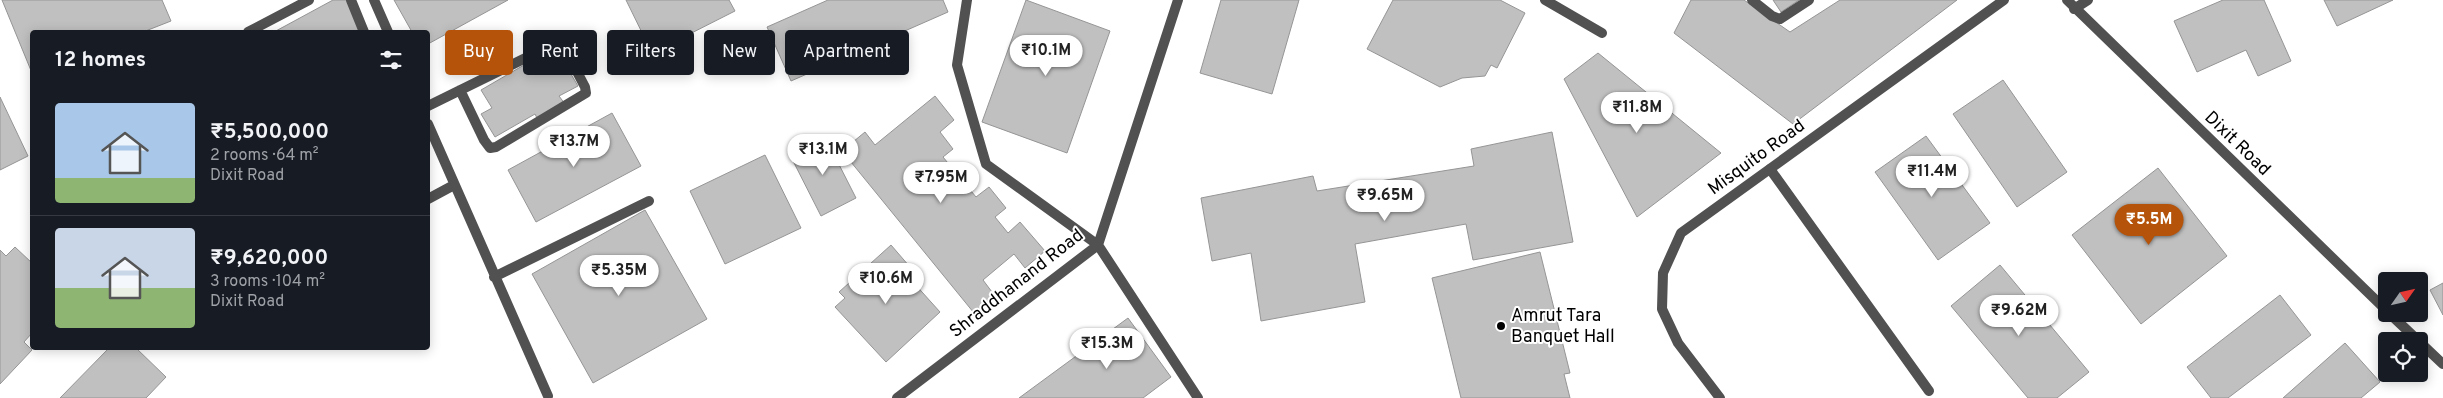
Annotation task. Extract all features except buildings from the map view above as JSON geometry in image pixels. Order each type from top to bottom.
[{"type":"street","points":[[252,30],[309,0]]},
{"type":"street","points":[[351,0],[363,30]]},
{"type":"street","points":[[374,0],[387,30]]},
{"type":"street","points":[[967,0],[957,65],[986,164],[1098,245],[1198,398]]},
{"type":"street","name":"Shraddhanand Road","points":[[897,398],[1098,245],[1178,0]]},
{"type":"street","points":[[1545,0],[1602,33]]},
{"type":"street","points":[[1752,0],[1772,16],[1780,19],[1809,0]]},
{"type":"street","name":"Misquito Road","points":[[1720,398],[1678,343],[1662,309],[1663,274],[1681,233],[2004,0]]},
{"type":"street","name":"Dixit Road","points":[[2067,0],[2074,9],[2378,302]]},
{"type":"street","points":[[2074,9],[2088,0]]},
{"type":"street","points":[[430,105],[460,90],[559,43],[564,47],[585,87],[586,93],[490,148],[484,140],[460,90]]},
{"type":"street","points":[[431,142],[454,185],[548,396]]},
{"type":"street","points":[[1770,169],[1929,391]]},
{"type":"street","points":[[430,198],[454,185]]},
{"type":"street","points":[[494,277],[649,201]]},
{"type":"street","points":[[2398,322],[2443,364]]},
{"type":"place","name":"Amrut Tara Banquet Hall","points":[[1501,326]]}]
